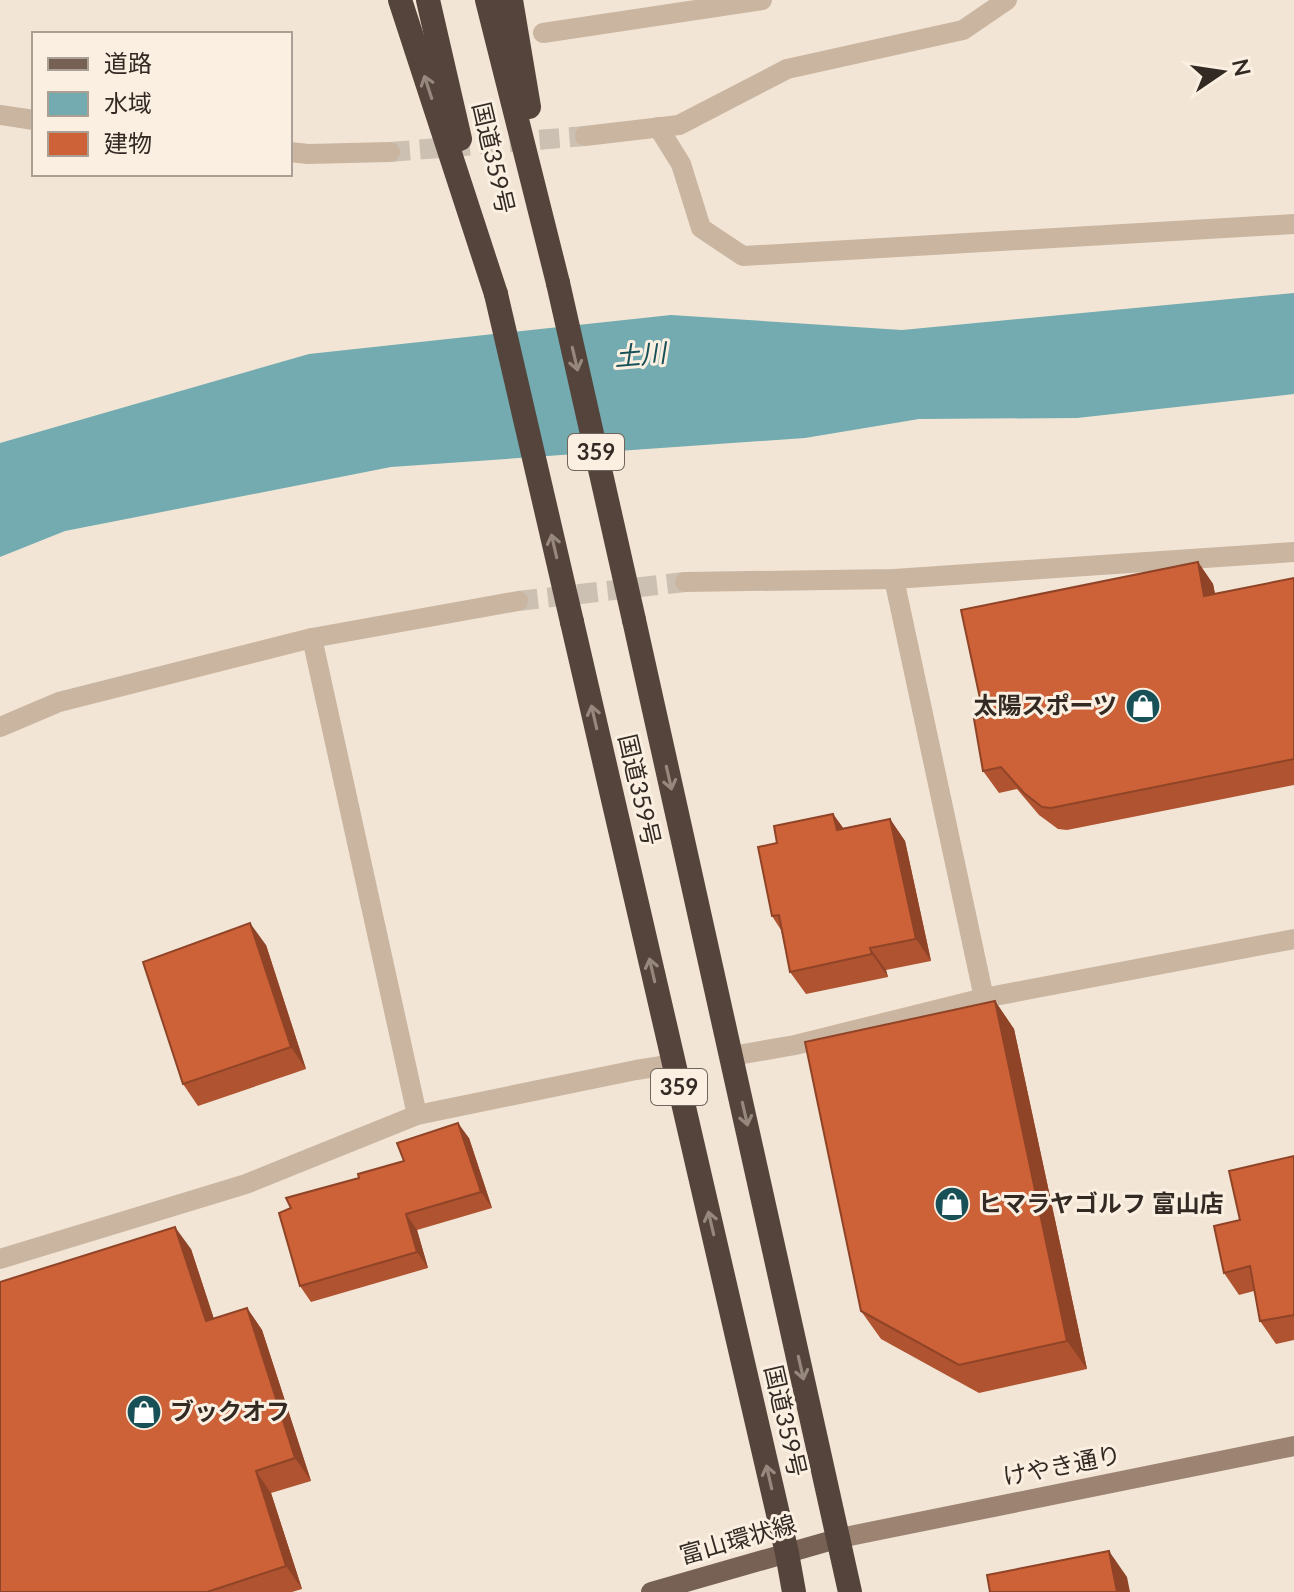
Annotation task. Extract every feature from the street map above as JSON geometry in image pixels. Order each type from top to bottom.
[{"type":"highway","name":"国道359号","points":[[487,0],[558,283],[850,1592]]},
{"type":"highway","points":[[511,0],[558,283]]},
{"type":"highway","name":"国道359号","points":[[429,4],[794,1592]]},
{"type":"highway","points":[[402,6],[496,294]]},
{"type":"main road","name":"富山環状線","points":[[651,1592],[840,1538]]},
{"type":"street","points":[[543,33],[762,0]]},
{"type":"street","points":[[585,136],[679,125],[787,69],[963,30],[1007,0]]},
{"type":"street","points":[[0,115],[32,120]]},
{"type":"street","points":[[658,127],[681,164],[701,228],[743,256],[1294,224]]},
{"type":"street","points":[[292,152],[390,152]]},
{"type":"street","points":[[685,582],[894,579],[1294,552]]},
{"type":"street","points":[[894,579],[984,998]]},
{"type":"street","points":[[0,727],[59,702],[312,638],[518,601]]},
{"type":"street","points":[[312,638],[417,1115]]},
{"type":"street","points":[[732,1056],[795,1045],[984,998],[1294,939]]},
{"type":"street","points":[[0,1259],[246,1184],[417,1115],[674,1064]]},
{"type":"street","name":"けやき通り","points":[[840,1538],[1294,1446]]},
{"type":"water","name":"土川","points":[[1294,293],[1294,394],[1077,418],[919,419],[805,438],[391,467],[65,531],[0,557],[0,443],[309,354],[671,315],[902,330]]},
{"type":"building","name":"太陽スポーツ","points":[[1198,562],[1204,596],[1294,578],[1294,759],[1051,808],[1042,807],[1024,793],[1001,767],[983,771],[974,719],[984,717],[961,610]]},
{"type":"building","points":[[833,814],[837,830],[890,819],[916,939],[870,948],[872,954],[790,972],[779,915],[772,916],[758,847],[777,843],[774,826]]},
{"type":"building","points":[[250,923],[291,1047],[183,1084],[143,962]]},
{"type":"building","name":"ヒマラヤゴルフ 富山店","points":[[995,1001],[1067,1341],[959,1365],[861,1311],[805,1042]]},
{"type":"building","points":[[458,1123],[481,1192],[406,1214],[417,1252],[300,1286],[279,1213],[291,1208],[286,1198],[359,1178],[358,1174],[404,1161],[397,1143]]},
{"type":"building","points":[[1294,1156],[1294,1315],[1260,1321],[1250,1266],[1224,1273],[1214,1226],[1240,1220],[1229,1171]]},
{"type":"building","name":"ブックオフ","points":[[175,1227],[206,1321],[247,1308],[295,1458],[256,1471],[286,1566],[207,1592],[0,1592],[0,1282]]},
{"type":"building","points":[[1109,1551],[1117,1592],[990,1592],[987,1575]]},
{"type":"tunnel","points":[[390,152],[585,136]]},
{"type":"tunnel","points":[[518,601],[685,582]]},
{"type":"place","name":"太陽スポーツ","points":[[1143,706]]},
{"type":"place","name":"ヒマラヤゴルフ 富山店","points":[[952,1204]]},
{"type":"place","name":"ブックオフ","points":[[144,1412]]}]
